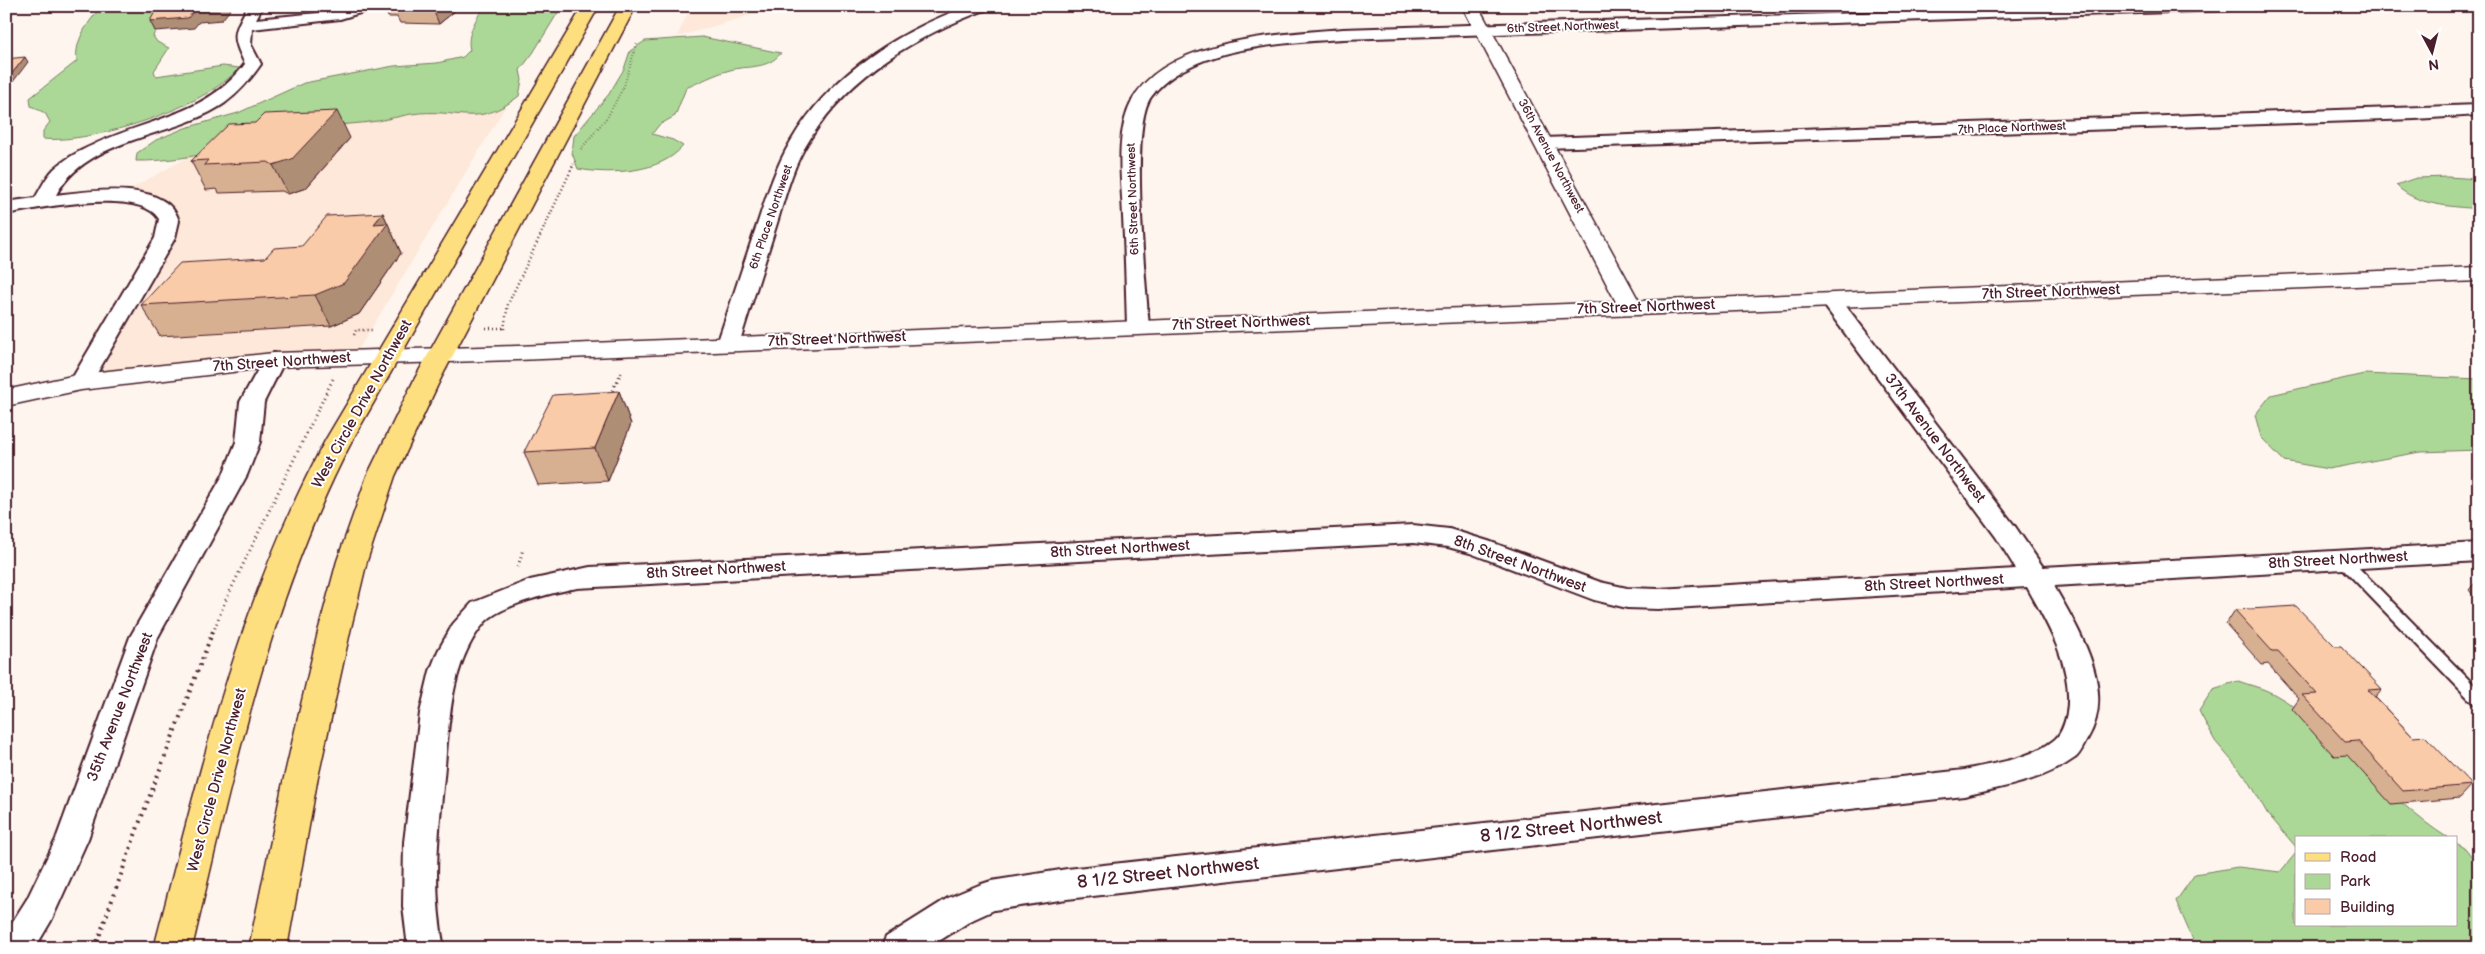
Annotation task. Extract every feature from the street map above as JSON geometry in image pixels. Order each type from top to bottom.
[{"type":"main road","name":"West Circle Drive Northwest","points":[[173,948],[246,670],[273,588],[322,470],[591,6]]},
{"type":"main road","points":[[268,948],[300,782],[352,561],[380,476],[441,355],[628,6]]},
{"type":"street","points":[[42,202],[60,173],[81,158],[114,142],[210,104],[239,84],[252,64],[250,55],[244,48],[242,38],[256,6]]},
{"type":"street","points":[[247,25],[340,14],[368,6]]},
{"type":"street","name":"6th Place Northwest","points":[[728,344],[778,188],[788,164],[814,118],[832,96],[879,57],[945,22],[983,6]]},
{"type":"street","name":"36th Avenue Northwest","points":[[1470,6],[1631,308]]},
{"type":"street","name":"6th Street Northwest","points":[[1138,327],[1130,152],[1132,127],[1137,108],[1145,93],[1162,77],[1185,64],[1212,53],[1293,38],[1483,29],[2232,6]]},
{"type":"street","name":"7th Place Northwest","points":[[1544,143],[2405,115],[2479,110]]},
{"type":"street","points":[[6,208],[42,202],[100,197],[145,198],[164,208],[169,220],[165,238],[81,382]]},
{"type":"street","name":"7th Street Northwest","points":[[6,398],[81,382],[274,360],[1832,301],[2479,274]]},
{"type":"street","name":"37th Avenue Northwest","points":[[1832,301],[2005,531],[2036,577]]},
{"type":"street","name":"35th Avenue Northwest","points":[[16,948],[39,910],[72,839],[144,637],[235,475],[248,442],[252,402],[274,360]]},
{"type":"street","name":"8th Street Northwest","points":[[426,948],[419,902],[418,869],[438,695],[454,646],[477,613],[516,593],[561,580],[590,576],[1413,534],[1449,538],[1464,542],[1594,590],[1627,598],[1668,598],[2479,552]]},
{"type":"street","name":"8 1/2 Street Northwest","points":[[898,948],[960,909],[991,896],[1067,884],[1964,783],[2029,768],[2066,748],[2080,725],[2084,697],[2078,664],[2060,622],[2036,577]]},
{"type":"lane","points":[[2343,560],[2479,700]]},
{"type":"path","points":[[580,150],[608,116],[624,86],[640,36]]},
{"type":"path","points":[[505,328],[508,304],[576,159]]},
{"type":"path","points":[[606,403],[622,371]]},
{"type":"path","points":[[95,948],[224,604],[331,383]]},
{"type":"path","points":[[517,571],[523,549]]},
{"type":"shaded area","points":[[691,6],[781,6],[677,37]]},
{"type":"shaded area","points":[[518,86],[354,357],[81,382],[165,238],[167,213],[118,196],[212,144]]},
{"type":"green space","points":[[102,6],[186,6],[157,28],[153,36],[157,42],[169,48],[154,71],[156,76],[223,66],[239,68],[223,82],[201,96],[176,109],[147,120],[90,136],[43,139],[43,131],[50,122],[45,113],[31,106],[30,98],[77,61],[80,38]]},
{"type":"green space","points":[[484,6],[562,6],[533,53],[520,70],[522,80],[519,96],[491,112],[479,115],[411,114],[378,121],[318,128],[182,158],[136,161],[137,153],[156,140],[185,128],[238,113],[304,83],[394,66],[437,63],[463,57],[470,50],[469,38]]},
{"type":"green space","points":[[702,37],[781,53],[764,65],[724,72],[686,88],[675,116],[659,125],[652,134],[673,140],[683,146],[674,155],[662,162],[635,170],[605,172],[578,169],[572,153],[574,136],[609,94],[624,69],[630,51],[645,41]]},
{"type":"green space","points":[[2448,177],[2479,179],[2479,209],[2434,204],[2413,197],[2396,185],[2416,178]]},
{"type":"green space","points":[[2364,374],[2479,379],[2479,450],[2420,452],[2328,469],[2284,461],[2261,437],[2255,415],[2271,395]]},
{"type":"green space","points":[[2238,681],[2270,692],[2298,709],[2341,745],[2403,804],[2445,836],[2295,836],[2295,846],[2267,813],[2249,781],[2215,741],[2199,711],[2213,689]]},
{"type":"green space","points":[[2458,844],[2465,848],[2479,866],[2479,948],[2203,948],[2193,940],[2176,901],[2195,874],[2238,867],[2280,872],[2295,854],[2295,926],[2458,926]]},
{"type":"building","points":[[158,6],[220,6],[217,10],[194,11],[188,18],[150,21]]},
{"type":"building","points":[[396,6],[436,6],[433,9],[394,8]]},
{"type":"building","points":[[25,57],[6,81],[6,59]]},
{"type":"building","points":[[337,111],[292,159],[273,165],[268,162],[204,165],[208,160],[191,161],[229,124],[255,123],[264,114]]},
{"type":"building","points":[[383,213],[374,224],[388,223],[344,283],[315,295],[141,305],[180,263],[265,258],[274,248],[302,246],[327,216]]},
{"type":"building","points":[[619,391],[595,448],[524,452],[553,395]]},
{"type":"building","points":[[2296,606],[2335,646],[2341,646],[2382,689],[2368,690],[2413,737],[2425,736],[2472,785],[2403,791],[2358,741],[2345,742],[2302,695],[2317,694],[2278,651],[2272,651],[2235,610]]}]
